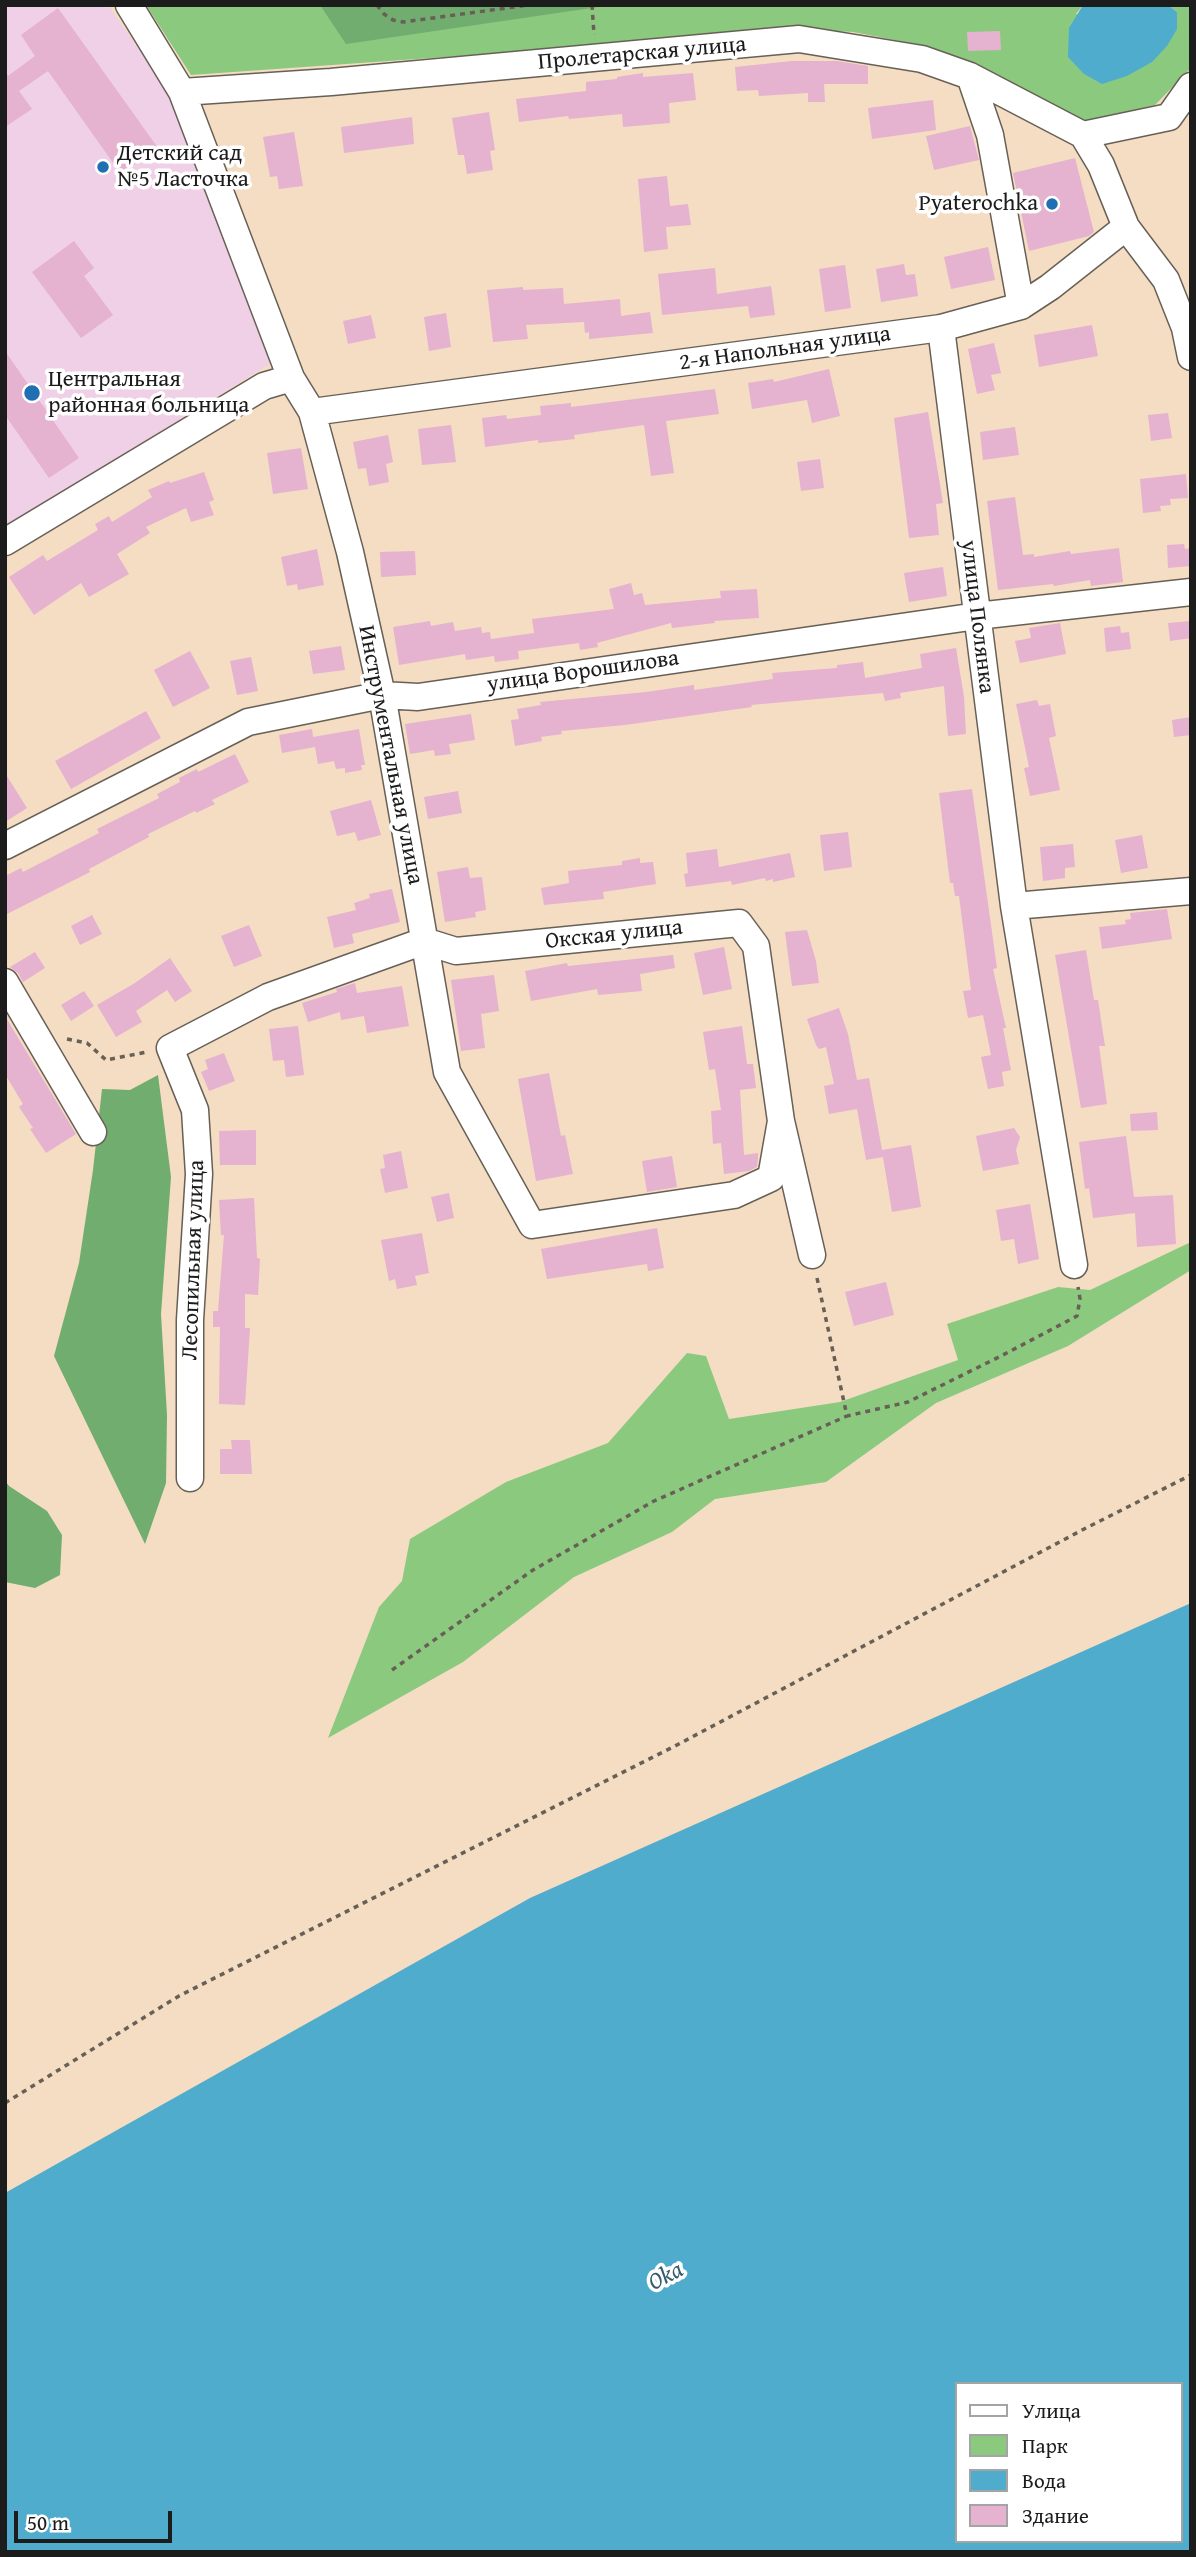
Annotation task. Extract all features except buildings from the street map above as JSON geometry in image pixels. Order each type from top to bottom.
[{"type":"street","name":"Инструментальная улица","points":[[129,5],[182,92],[291,378],[312,412],[349,552],[382,695],[447,1072],[532,1225],[734,1195],[771,1178],[782,1121]]},
{"type":"street","name":"Пролетарская улица","points":[[182,92],[331,82],[799,39],[922,59],[970,76],[1083,135]]},
{"type":"street","points":[[970,76],[990,135],[1021,306]]},
{"type":"street","points":[[1191,86],[1168,117],[1083,135],[1101,165],[1126,228],[1166,280],[1185,328],[1191,357]]},
{"type":"street","name":"2-я Напольная улица","points":[[312,412],[941,328],[1021,306],[1126,228]]},
{"type":"street","name":"улица Полянка","points":[[941,328],[1014,906],[1074,1265]]},
{"type":"street","points":[[5,542],[264,386],[291,378]]},
{"type":"street","name":"улица Ворошилова","points":[[5,846],[248,722],[382,695],[418,697],[977,616],[1191,592]]},
{"type":"street","points":[[1014,906],[1191,891]]},
{"type":"street","name":"Окская улица","points":[[424,941],[456,951],[739,923],[756,946],[782,1121],[812,1255]]},
{"type":"street","points":[[170,1048],[268,997],[424,941]]},
{"type":"street","points":[[5,982],[93,1132]]},
{"type":"street","name":"Лесопильная улица","points":[[170,1048],[195,1110],[199,1174],[190,1320],[190,1478]]},
{"type":"path","points":[[377,5],[384,14],[402,22],[529,5]]},
{"type":"path","points":[[34,1032],[87,1044],[106,1059],[170,1048]]},
{"type":"path","points":[[812,1255],[847,1416]]},
{"type":"path","points":[[392,1670],[533,1570],[654,1501],[847,1416],[908,1402],[1077,1316],[1080,1298],[1074,1265]]},
{"type":"path","points":[[5,2103],[178,1996],[675,1746],[1074,1534],[1191,1475]]},
{"type":"shaded area","name":"Детский сад №5 Ласточка","points":[[5,5],[108,5],[171,95],[278,359],[5,527]]},
{"type":"green space","points":[[146,5],[1083,5],[1076,14],[1177,12],[1168,5],[1191,5],[1191,68],[1155,105],[1083,123],[971,67],[920,45],[853,32],[797,29],[742,36],[191,75]]},
{"type":"green space","points":[[320,5],[612,5],[346,44]]},
{"type":"green space","points":[[158,1075],[171,1177],[161,1314],[167,1415],[166,1483],[145,1544],[54,1356],[79,1263],[102,1089],[130,1090]]},
{"type":"green space","points":[[1191,1242],[1191,1270],[1068,1346],[936,1403],[826,1482],[715,1499],[672,1532],[574,1577],[463,1662],[328,1738],[379,1607],[402,1581],[410,1539],[506,1482],[608,1443],[687,1353],[706,1356],[729,1419],[840,1402],[958,1360],[947,1324],[1058,1287],[1090,1290]]},
{"type":"green space","points":[[5,1481],[47,1511],[62,1535],[60,1575],[35,1588],[5,1582]]},
{"type":"water","points":[[1083,5],[1168,5],[1177,12],[1177,29],[1167,46],[1152,62],[1127,76],[1102,84],[1084,74],[1068,57],[1069,28]]},
{"type":"water","name":"Oka","points":[[1191,1603],[1191,2552],[5,2552],[5,2193],[530,1898]]},
{"type":"place","name":"Детский сад №5 Ласточка","points":[[103,167]]},
{"type":"place","name":"Pyaterochka","points":[[1052,204]]},
{"type":"place","name":"Центральная районная больница","points":[[32,393]]}]
